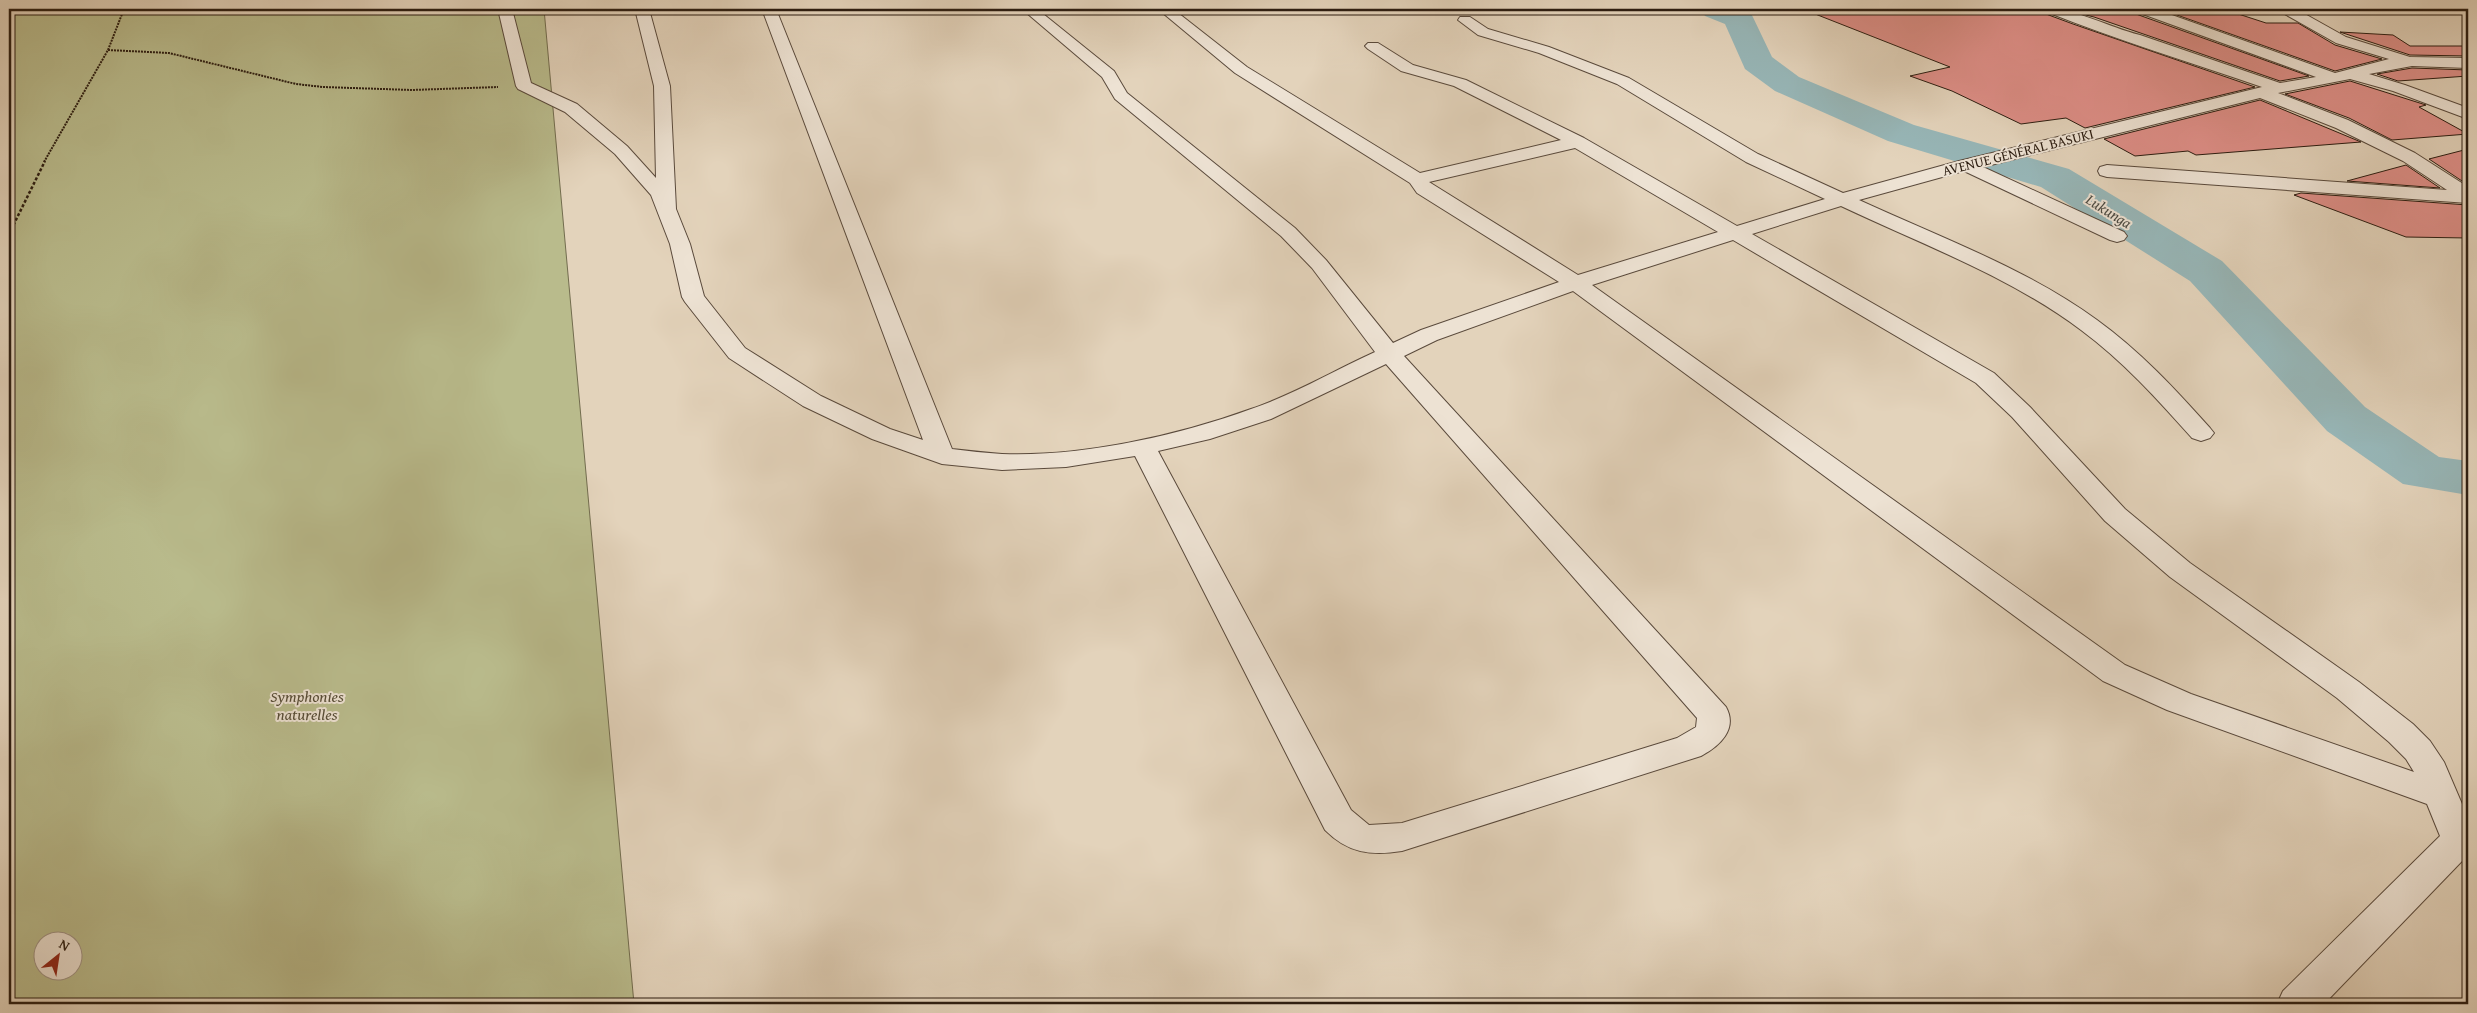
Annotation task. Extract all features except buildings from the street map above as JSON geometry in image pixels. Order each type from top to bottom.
[{"type":"street","points":[[505,9],[524,86]]},
{"type":"street","points":[[642,9],[662,86],[667,212]]},
{"type":"street","points":[[769,9],[942,456]]},
{"type":"street","points":[[1029,9],[1108,74],[1121,96],[1288,232],[1319,264],[1390,355],[1714,715],[1714,728],[1706,738],[1689,747],[1402,837],[1376,841],[1363,840],[1350,833],[1338,820],[1143,447]]},
{"type":"street","points":[[1165,9],[1241,70],[1417,179],[1424,189],[1576,283],[2114,673],[2179,702],[2440,795]]},
{"type":"street","points":[[2052,9],[2113,32],[2135,38],[2271,90],[2409,157],[2468,196]]},
{"type":"street","points":[[2142,9],[2342,76],[2399,88],[2468,114]]},
{"type":"street","points":[[2286,9],[2341,40],[2412,61]]},
{"type":"street","points":[[1465,20],[1483,32],[1544,50],[1623,81],[1752,158],[2001,273],[2090,324],[2149,375],[2201,432]]},
{"type":"street","points":[[1373,46],[1407,68],[1460,83],[1497,104],[1578,142],[1985,378],[2021,412],[2115,516],[2180,570],[2348,690],[2418,750],[2432,771],[2452,825],[2466,839],[2297,1004]]},
{"type":"street","name":"AVENUE GÉNÉRAL BASUKI","points":[[524,86],[571,108],[622,150],[660,193],[680,244],[693,297],[737,353],[812,401],[881,434],[942,456],[1002,462],[1066,459],[1143,447],[1201,434],[1262,414],[1429,335],[1576,283],[1896,183],[2271,90],[2342,76],[2383,65],[2412,61],[2468,63]]},
{"type":"street","points":[[1417,179],[1578,142]]},
{"type":"street","points":[[1965,165],[2117,236]]},
{"type":"street","points":[[2107,171],[2468,196]]},
{"type":"path","points":[[9,234],[56,138],[108,50],[124,9]]},
{"type":"path","points":[[108,50],[169,53],[296,84],[323,87],[412,90],[524,86]]},
{"type":"green space","name":"Symphonies naturelles","points":[[9,9],[544,9],[634,1004],[9,1004]]},
{"type":"waterway","name":"Lukunga","points":[[1716,9],[1739,18],[1757,62],[1787,84],[1901,133],[2055,178],[2206,271],[2346,419],[2423,472],[2468,478]]}]
